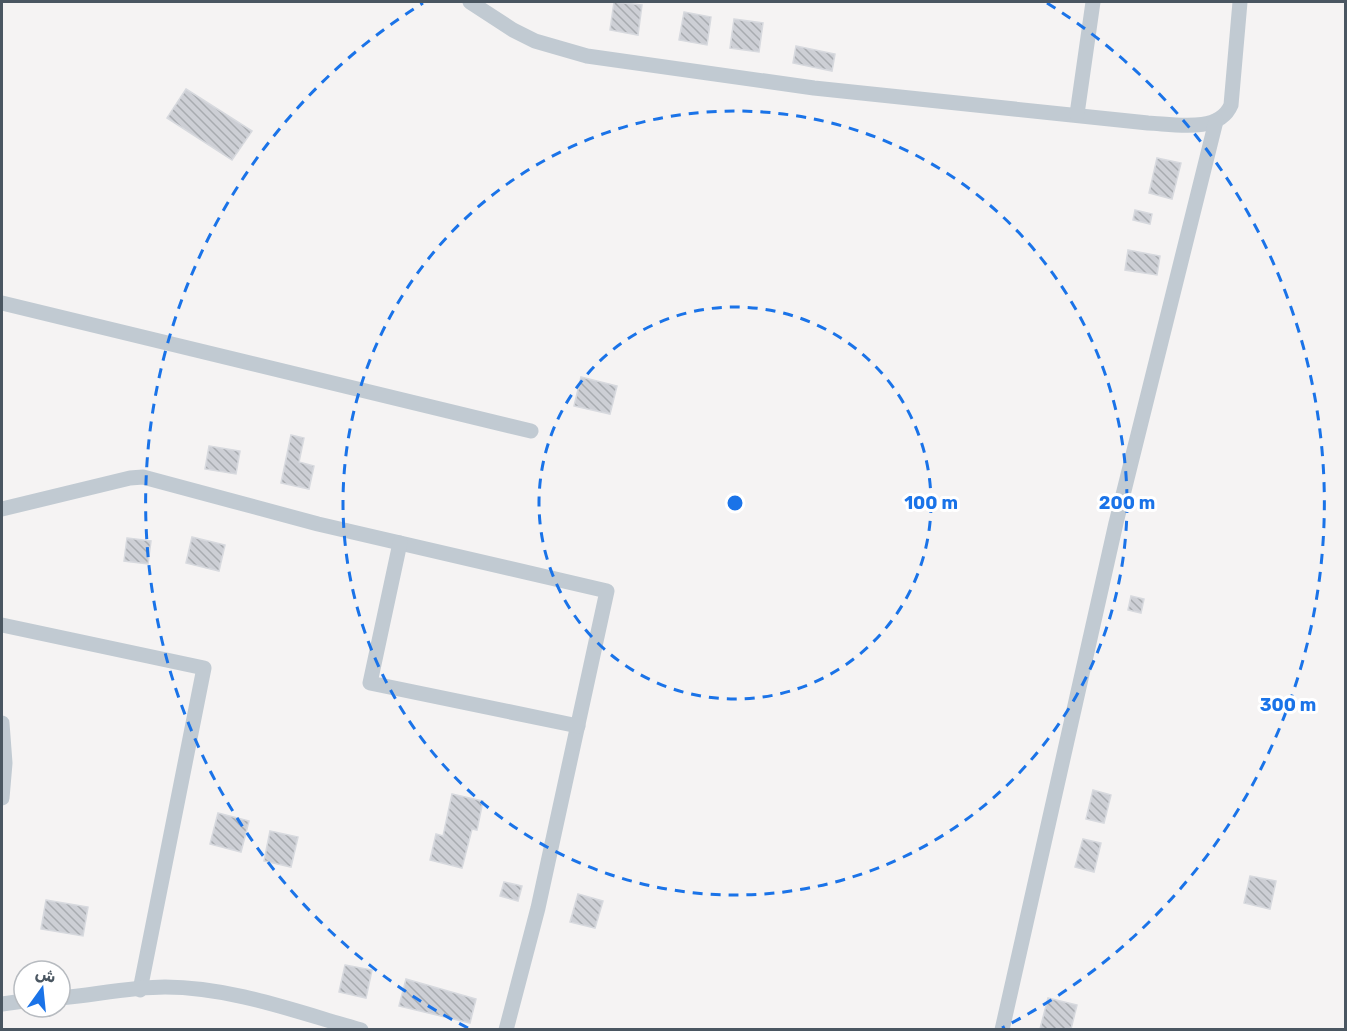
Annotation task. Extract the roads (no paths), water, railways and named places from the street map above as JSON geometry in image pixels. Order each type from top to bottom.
[{"type":"street","points":[[470,2],[520,34],[587,56],[814,88],[1148,123],[1195,125],[1216,121],[1226,113],[1231,105],[1240,2]]},
{"type":"street","points":[[1077,114],[1094,2]]},
{"type":"street","points":[[1002,1029],[1116,523],[1216,121]]},
{"type":"street","points":[[2,303],[531,431]]},
{"type":"street","points":[[2,509],[130,478],[143,477],[318,524],[607,591],[538,908],[506,1029]]},
{"type":"street","points":[[400,543],[370,683],[578,726]]},
{"type":"street","points":[[2,625],[204,668],[140,990]]},
{"type":"street","points":[[2,723],[5,763],[2,798]]},
{"type":"street","points":[[72,997],[163,987],[218,992],[361,1029]]}]
